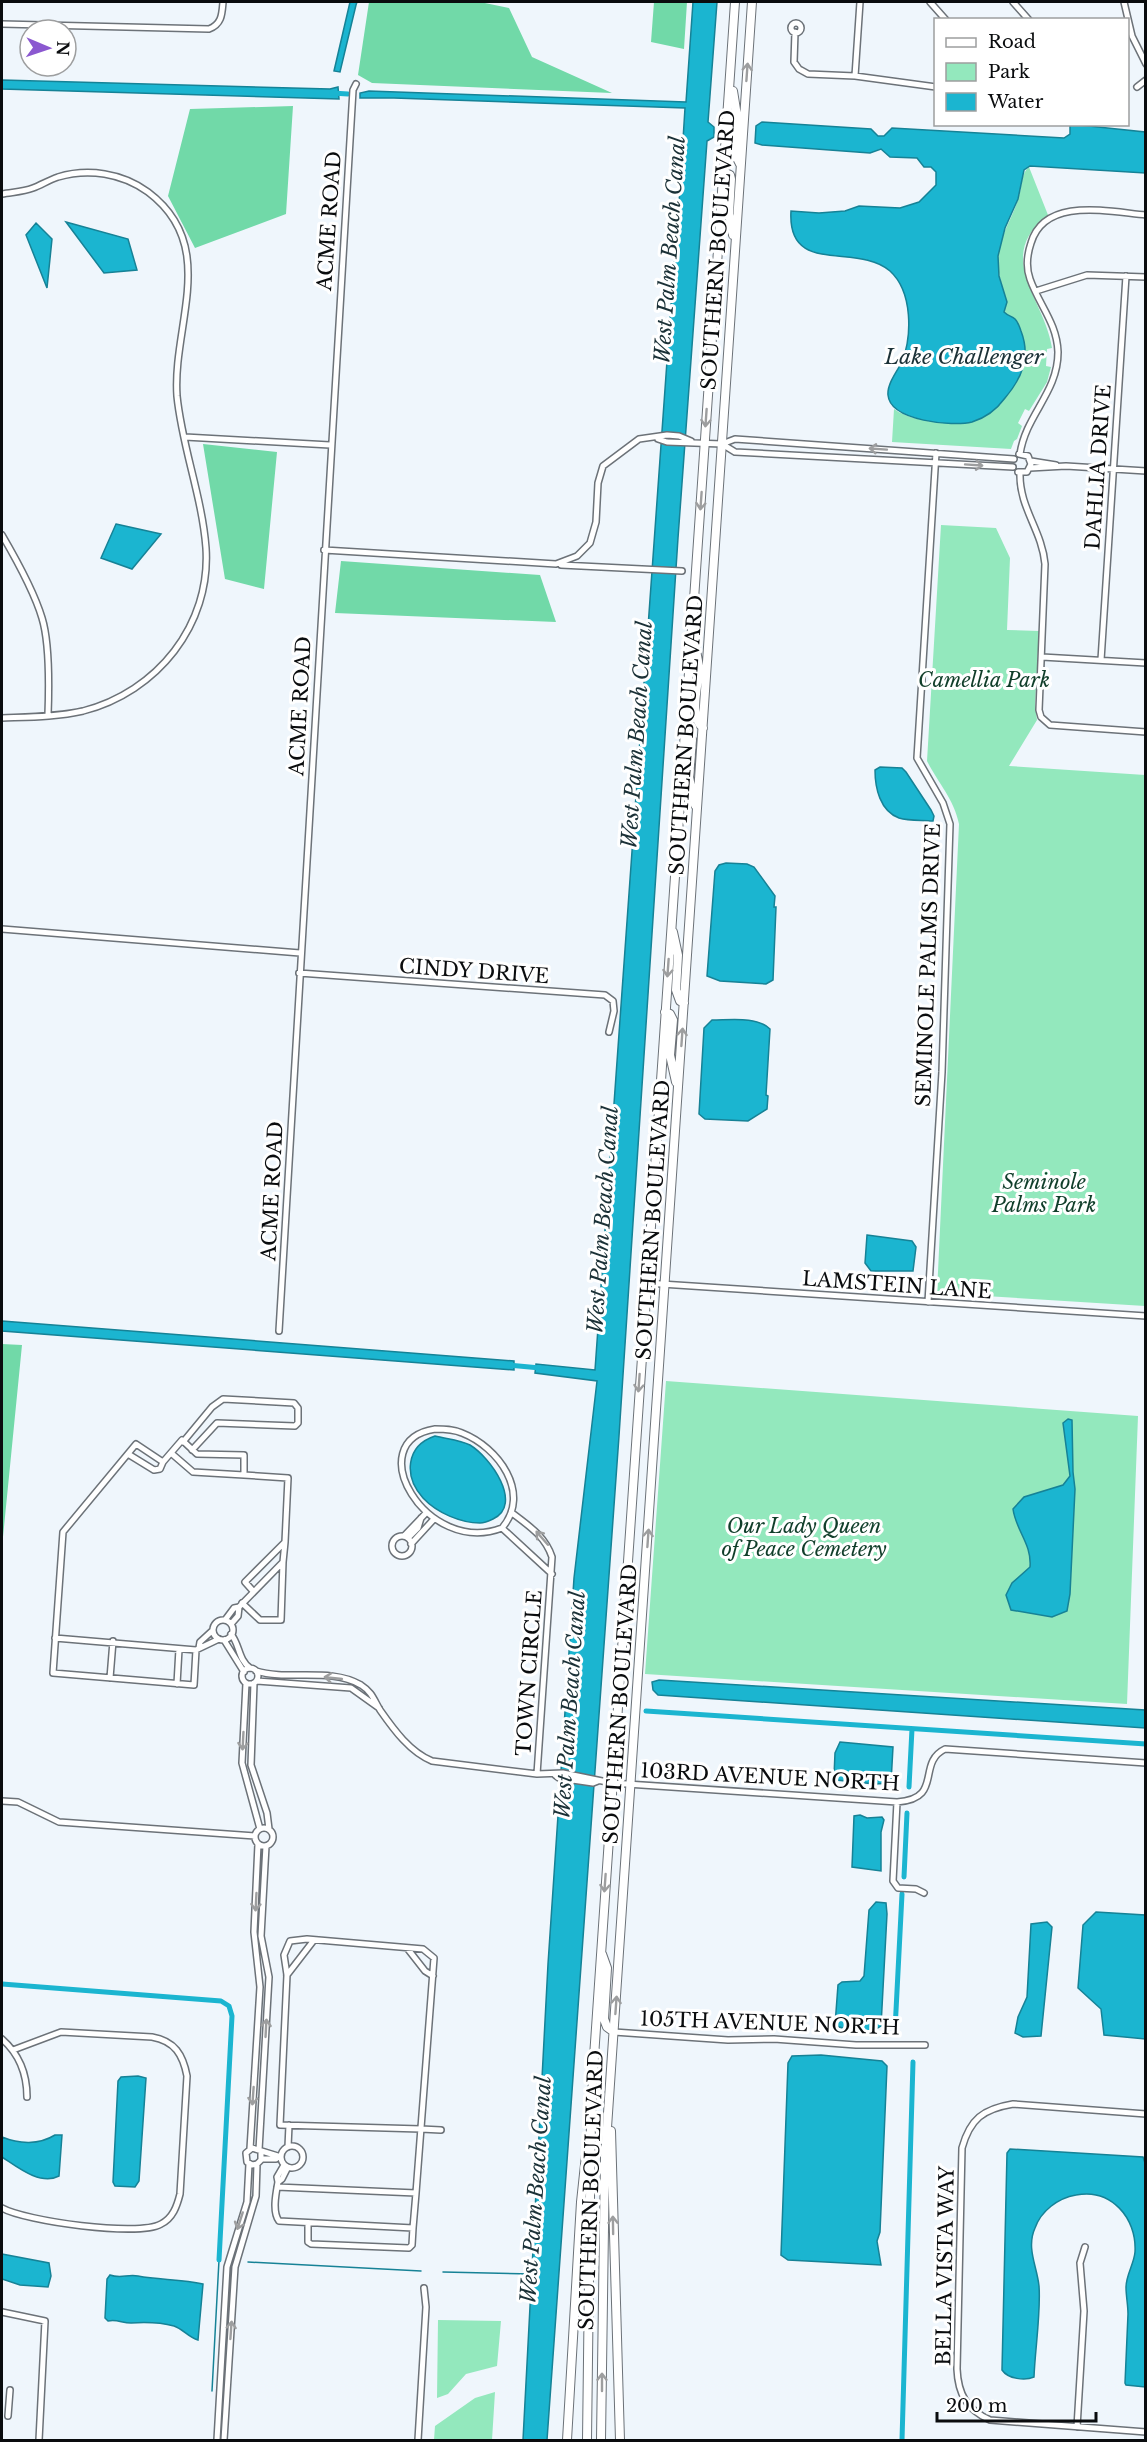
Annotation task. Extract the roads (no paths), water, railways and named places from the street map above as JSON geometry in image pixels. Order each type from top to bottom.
[{"type":"highway","name":"SOUTHERN BOULEVARD","points":[[587,2440],[591,2117],[600,1949],[735,2]]},
{"type":"highway","name":"SOUTHERN BOULEVARD","points":[[600,2440],[603,2220],[610,2085],[752,2]]},
{"type":"highway","points":[[730,77],[737,116],[735,154],[741,165]]},
{"type":"highway","points":[[724,172],[730,175],[731,179],[729,214],[735,248]]},
{"type":"highway","points":[[692,629],[699,666],[696,715],[703,728]]},
{"type":"highway","points":[[684,735],[692,740],[689,777],[697,815]]},
{"type":"highway","points":[[671,921],[678,955],[676,990],[680,1001],[684,1003]]},
{"type":"highway","points":[[665,1012],[670,1014],[673,1020],[670,1054],[678,1092]]},
{"type":"highway","points":[[600,1949],[607,1968],[604,2019],[607,2027],[614,2032]]},
{"type":"highway","points":[[610,2085],[620,2440]]},
{"type":"highway","points":[[567,2440],[581,2202],[591,2117]]},
{"type":"street","points":[[2,24],[205,30],[219,23],[223,2]]},
{"type":"street","points":[[855,76],[860,2]]},
{"type":"street","points":[[930,2],[944,18]]},
{"type":"street","points":[[1012,2],[1027,18]]},
{"type":"street","points":[[1124,2],[1127,18]]},
{"type":"street","points":[[1129,26],[1131,36],[1146,64]]},
{"type":"street","points":[[795,33],[794,62],[808,74],[855,76],[934,87]]},
{"type":"street","points":[[1137,87],[1146,80]]},
{"type":"street","name":"ACME ROAD","points":[[279,1331],[330,445],[353,90],[356,84]]},
{"type":"street","points":[[2,194],[32,189],[69,175],[94,173],[113,176],[136,185],[157,200],[168,212],[184,241],[189,262],[189,284],[177,386],[206,550],[202,592],[193,622],[177,649],[148,679],[83,711],[2,718]]},
{"type":"street","points":[[1023,454],[1024,440],[1030,421],[1048,393],[1057,362],[1054,330],[1028,271],[1028,253],[1037,231],[1059,214],[1080,210],[1146,214]]},
{"type":"street","points":[[1036,291],[1087,275],[1146,277]]},
{"type":"street","name":"DAHLIA DRIVE","points":[[1101,660],[1126,276]]},
{"type":"street","points":[[185,437],[330,445]]},
{"type":"street","points":[[556,564],[577,556],[590,543],[596,522],[598,483],[603,466],[639,439],[656,438],[667,442],[691,441],[722,444],[735,439],[1014,459],[1023,454]]},
{"type":"street","points":[[722,444],[735,452],[1013,467],[1025,471],[1066,466]]},
{"type":"street","name":"SEMINOLE PALMS DRIVE","points":[[928,1302],[942,1072],[950,824],[943,803],[917,758],[936,453]]},
{"type":"street","points":[[1023,454],[1031,461],[1066,466],[1146,471]]},
{"type":"street","points":[[1013,467],[1014,459]]},
{"type":"street","points":[[1031,461],[1025,471],[1021,490],[1024,506],[1037,530],[1044,552],[1039,710],[1041,717],[1047,723],[1146,732]]},
{"type":"street","points":[[2,535],[19,566],[42,619],[46,639],[48,715]]},
{"type":"street","points":[[324,550],[682,571]]},
{"type":"street","points":[[1042,657],[1146,663]]},
{"type":"street","points":[[2,929],[300,953]]},
{"type":"street","name":"CINDY DRIVE","points":[[298,974],[605,995],[614,1001],[609,1032]]},
{"type":"street","name":"LAMSTEIN LANE","points":[[646,1283],[1146,1316]]},
{"type":"street","points":[[128,1454],[154,1470],[160,1469],[163,1462],[182,1440],[183,1442],[207,1413],[223,1399],[294,1403],[298,1408],[298,1423],[292,1427],[217,1423],[207,1413]]},
{"type":"street","points":[[192,1450],[217,1423]]},
{"type":"street","points":[[435,1429],[461,1432],[482,1444],[502,1465],[513,1487],[512,1513],[502,1528],[467,1533],[424,1514],[409,1490],[401,1463],[407,1443],[424,1431],[435,1429]]},
{"type":"street","points":[[183,1442],[197,1454],[244,1455],[244,1475]]},
{"type":"street","points":[[163,1462],[136,1444],[63,1532],[53,1673],[194,1685],[200,1642],[213,1631],[216,1622],[225,1620],[234,1608],[240,1605],[284,1562]]},
{"type":"street","points":[[171,1453],[193,1472],[288,1478],[281,1620],[260,1620],[240,1605]]},
{"type":"street","name":"TOWN CIRCLE","points":[[512,1513],[532,1527],[548,1545],[552,1557],[537,1774]]},
{"type":"street","points":[[424,1514],[418,1528],[407,1539],[434,1519]]},
{"type":"street","name":"TOWN CIRCLE","points":[[502,1528],[552,1574]]},
{"type":"street","points":[[253,1591],[245,1582],[285,1542]]},
{"type":"street","points":[[224,2440],[235,2267],[256,2196],[260,2156],[269,1977],[261,1936],[266,1846],[273,1837],[251,1765],[258,1676],[242,1660],[236,1641],[231,1634],[231,1624],[238,1616],[240,1605]]},
{"type":"street","points":[[225,1620],[231,1624]]},
{"type":"street","points":[[213,1631],[244,1672],[243,1679],[246,1683],[242,1763],[244,1777],[259,1821],[260,1829],[255,1836]]},
{"type":"street","points":[[55,1638],[198,1649],[231,1634]]},
{"type":"street","points":[[110,1678],[113,1641]]},
{"type":"street","points":[[177,1684],[179,1649]]},
{"type":"street","points":[[244,1672],[253,1670]]},
{"type":"street","name":"103RD AVENUE NORTH","points":[[253,1670],[351,1680],[368,1690],[408,1745],[421,1757],[432,1761],[555,1775],[559,1778],[593,1783],[598,1781],[897,1802],[915,1798],[927,1786],[930,1764],[936,1754],[945,1749],[1146,1763]]},
{"type":"street","points":[[246,1683],[339,1686],[358,1692],[379,1708]]},
{"type":"street","points":[[2,1801],[18,1802],[59,1822],[255,1836]]},
{"type":"street","points":[[897,1802],[893,1881],[898,1888],[916,1888],[924,1893]]},
{"type":"street","points":[[260,1829],[269,1829]]},
{"type":"street","points":[[217,2440],[227,2267],[247,2202],[249,2164],[245,2156],[250,2149],[260,1987],[254,1932],[258,1844],[255,1836]]},
{"type":"street","points":[[258,1844],[266,1846]]},
{"type":"street","points":[[286,1975],[314,1940]]},
{"type":"street","points":[[308,2223],[308,2242],[311,2244],[409,2248],[412,2245],[413,2228],[416,2193],[421,2129],[433,1976],[434,1958],[423,1949],[314,1940],[290,1941],[284,1955],[286,1975],[280,2125],[421,2129],[441,2130]]},
{"type":"street","points":[[407,1948],[425,1971],[433,1976]]},
{"type":"street","points":[[2,2208],[25,2216],[97,2226],[151,2228],[168,2220],[176,2208],[181,2182],[188,2076],[178,2050],[165,2040],[152,2037],[61,2032],[13,2050]]},
{"type":"street","name":"105TH AVENUE NORTH","points":[[614,2032],[728,2040],[774,2039],[856,2045],[925,2045]]},
{"type":"street","points":[[2,2039],[13,2050],[24,2074],[27,2097]]},
{"type":"street","points":[[178,2050],[184,2045]]},
{"type":"street","name":"BELLA VISTA WAY","points":[[1146,2114],[1012,2104],[997,2107],[982,2114],[974,2122],[966,2134],[962,2148],[957,2369],[960,2391],[968,2405],[977,2414],[990,2420],[1005,2423],[1146,2432]]},
{"type":"street","points":[[288,2147],[289,2125]]},
{"type":"street","points":[[280,2157],[288,2147],[298,2148],[303,2157],[298,2166],[286,2166]]},
{"type":"street","points":[[250,2149],[260,2156],[280,2157]]},
{"type":"street","points":[[249,2164],[260,2156]]},
{"type":"street","points":[[280,2157],[286,2166]]},
{"type":"street","points":[[286,2166],[278,2177],[275,2217],[279,2221],[413,2228]]},
{"type":"street","points":[[277,2185],[416,2193]]},
{"type":"street","points":[[168,2220],[174,2226]]},
{"type":"street","points":[[1077,2427],[1084,2311],[1080,2263],[1085,2247]]},
{"type":"street","points":[[418,2440],[426,2307],[424,2288]]},
{"type":"street","points":[[2,2312],[45,2321],[39,2440]]},
{"type":"street","points":[[8,2416],[10,2390]]},
{"type":"water","points":[[350,2],[357,2],[340,72],[334,71]]},
{"type":"water","name":"West Palm Beach Canal","points":[[693,2],[717,2],[708,122],[714,127],[714,137],[707,141],[678,538],[619,1436],[547,2440],[523,2440],[548,1964],[574,1578],[597,1381],[535,1373],[536,1364],[595,1370],[676,235],[673,219],[679,203],[685,108],[360,98],[360,93],[369,91],[686,102]]},
{"type":"water","points":[[2,80],[330,89],[338,87],[339,99],[2,89]]},
{"type":"water","name":"Lake Challenger","points":[[762,122],[871,129],[878,136],[884,136],[892,128],[1064,138],[1070,134],[1070,126],[1145,132],[1145,173],[1030,166],[1024,170],[1018,199],[1005,228],[998,256],[999,276],[1007,302],[1004,312],[1016,320],[1024,341],[1023,367],[1011,390],[986,416],[972,422],[938,423],[899,411],[891,404],[888,395],[891,382],[902,362],[908,340],[907,302],[898,280],[890,271],[876,263],[827,255],[812,251],[800,244],[793,231],[791,211],[819,213],[845,211],[859,206],[900,208],[919,202],[936,185],[936,172],[931,167],[924,167],[917,158],[890,157],[881,149],[870,153],[762,145],[755,143],[756,126]]},
{"type":"water","points":[[66,222],[128,239],[137,270],[104,273]]},
{"type":"water","points":[[36,223],[52,239],[47,288],[26,235]]},
{"type":"water","points":[[116,524],[161,534],[132,569],[101,558]]},
{"type":"water","points":[[880,767],[902,768],[906,772],[931,810],[934,816],[933,821],[903,819],[887,810],[876,784],[875,770]]},
{"type":"water","points":[[747,864],[754,867],[775,896],[773,980],[766,984],[720,981],[707,976],[715,871],[719,865]]},
{"type":"water","points":[[712,1020],[751,1020],[770,1029],[767,1109],[748,1121],[705,1119],[699,1114],[704,1028]]},
{"type":"water","points":[[867,1235],[912,1241],[916,1247],[913,1271],[871,1271],[865,1263]]},
{"type":"water","points":[[2,1321],[514,1361],[514,1370],[2,1331]]},
{"type":"water","points":[[1068,1419],[1072,1420],[1075,1489],[1070,1594],[1067,1611],[1052,1617],[1011,1610],[1006,1595],[1012,1583],[1030,1567],[1029,1551],[1013,1509],[1024,1497],[1063,1485],[1070,1476],[1063,1423]]},
{"type":"water","points":[[435,1436],[470,1445],[486,1460],[501,1481],[505,1492],[502,1512],[484,1523],[473,1523],[450,1516],[423,1498],[413,1481],[411,1463],[418,1447]]},
{"type":"water","points":[[659,1680],[1145,1710],[1145,1728],[658,1695],[653,1690],[652,1682]]},
{"type":"water","points":[[840,1742],[893,1747],[891,1783],[875,1784],[836,1780],[834,1776],[835,1753]]},
{"type":"water","points":[[860,1815],[867,1818],[882,1817],[884,1820],[881,1832],[881,1871],[852,1867],[854,1816]]},
{"type":"water","points":[[876,1902],[886,1903],[887,1914],[881,2026],[865,2031],[845,2029],[835,2025],[838,1985],[842,1982],[860,1981],[864,1976],[869,1910]]},
{"type":"water","points":[[1096,1912],[1145,1915],[1145,2039],[1104,2035],[1101,2009],[1078,1988],[1083,1925]]},
{"type":"water","points":[[1047,1922],[1052,1927],[1041,2036],[1023,2037],[1015,2033],[1018,2017],[1027,1997],[1031,1924]]},
{"type":"water","points":[[821,2055],[882,2061],[887,2066],[880,2232],[877,2241],[881,2265],[788,2260],[781,2255],[788,2063],[792,2056]]},
{"type":"water","points":[[121,2077],[146,2078],[139,2181],[135,2187],[115,2186],[113,2182],[118,2081]]},
{"type":"water","points":[[55,2135],[62,2135],[59,2176],[44,2179],[36,2177],[2,2157],[2,2137],[29,2142],[42,2141]]},
{"type":"water","points":[[1010,2149],[1143,2157],[1145,2163],[1145,2387],[1125,2383],[1128,2314],[1126,2287],[1135,2252],[1132,2228],[1119,2208],[1111,2201],[1089,2194],[1076,2195],[1057,2202],[1041,2216],[1038,2222],[1032,2243],[1039,2286],[1039,2319],[1034,2377],[1017,2378],[1002,2370],[1007,2153]]},
{"type":"water","points":[[2,2254],[49,2263],[51,2276],[48,2287],[20,2285],[2,2279]]},
{"type":"water","points":[[110,2275],[203,2284],[198,2340],[177,2327],[168,2325],[108,2321],[105,2318],[107,2279]]},
{"type":"waterway","points":[[332,93],[348,94]]},
{"type":"waterway","points":[[508,1365],[540,1368]]},
{"type":"waterway","points":[[646,1711],[1146,1744]]},
{"type":"waterway","points":[[909,1787],[912,1729]]},
{"type":"waterway","points":[[904,1877],[907,1813]]},
{"type":"waterway","points":[[895,2030],[902,1894]]},
{"type":"waterway","points":[[2,1984],[221,2001],[229,2006],[232,2016],[219,2260]]},
{"type":"waterway","points":[[902,2440],[913,2062]]},
{"type":"waterway","points":[[212,2391],[219,2260]]},
{"type":"waterway","points":[[248,2262],[421,2271]]},
{"type":"waterway","name":"West Palm Beach Canal","points":[[443,2272],[533,2274]]},
{"type":"park label","name":"Camellia Park","points":[[984,680]]},
{"type":"park label","name":"Seminole Palms Park","points":[[1044,1194]]},
{"type":"park label","name":"Our Lady Queen of Peace Cemetery","points":[[804,1538]]}]
